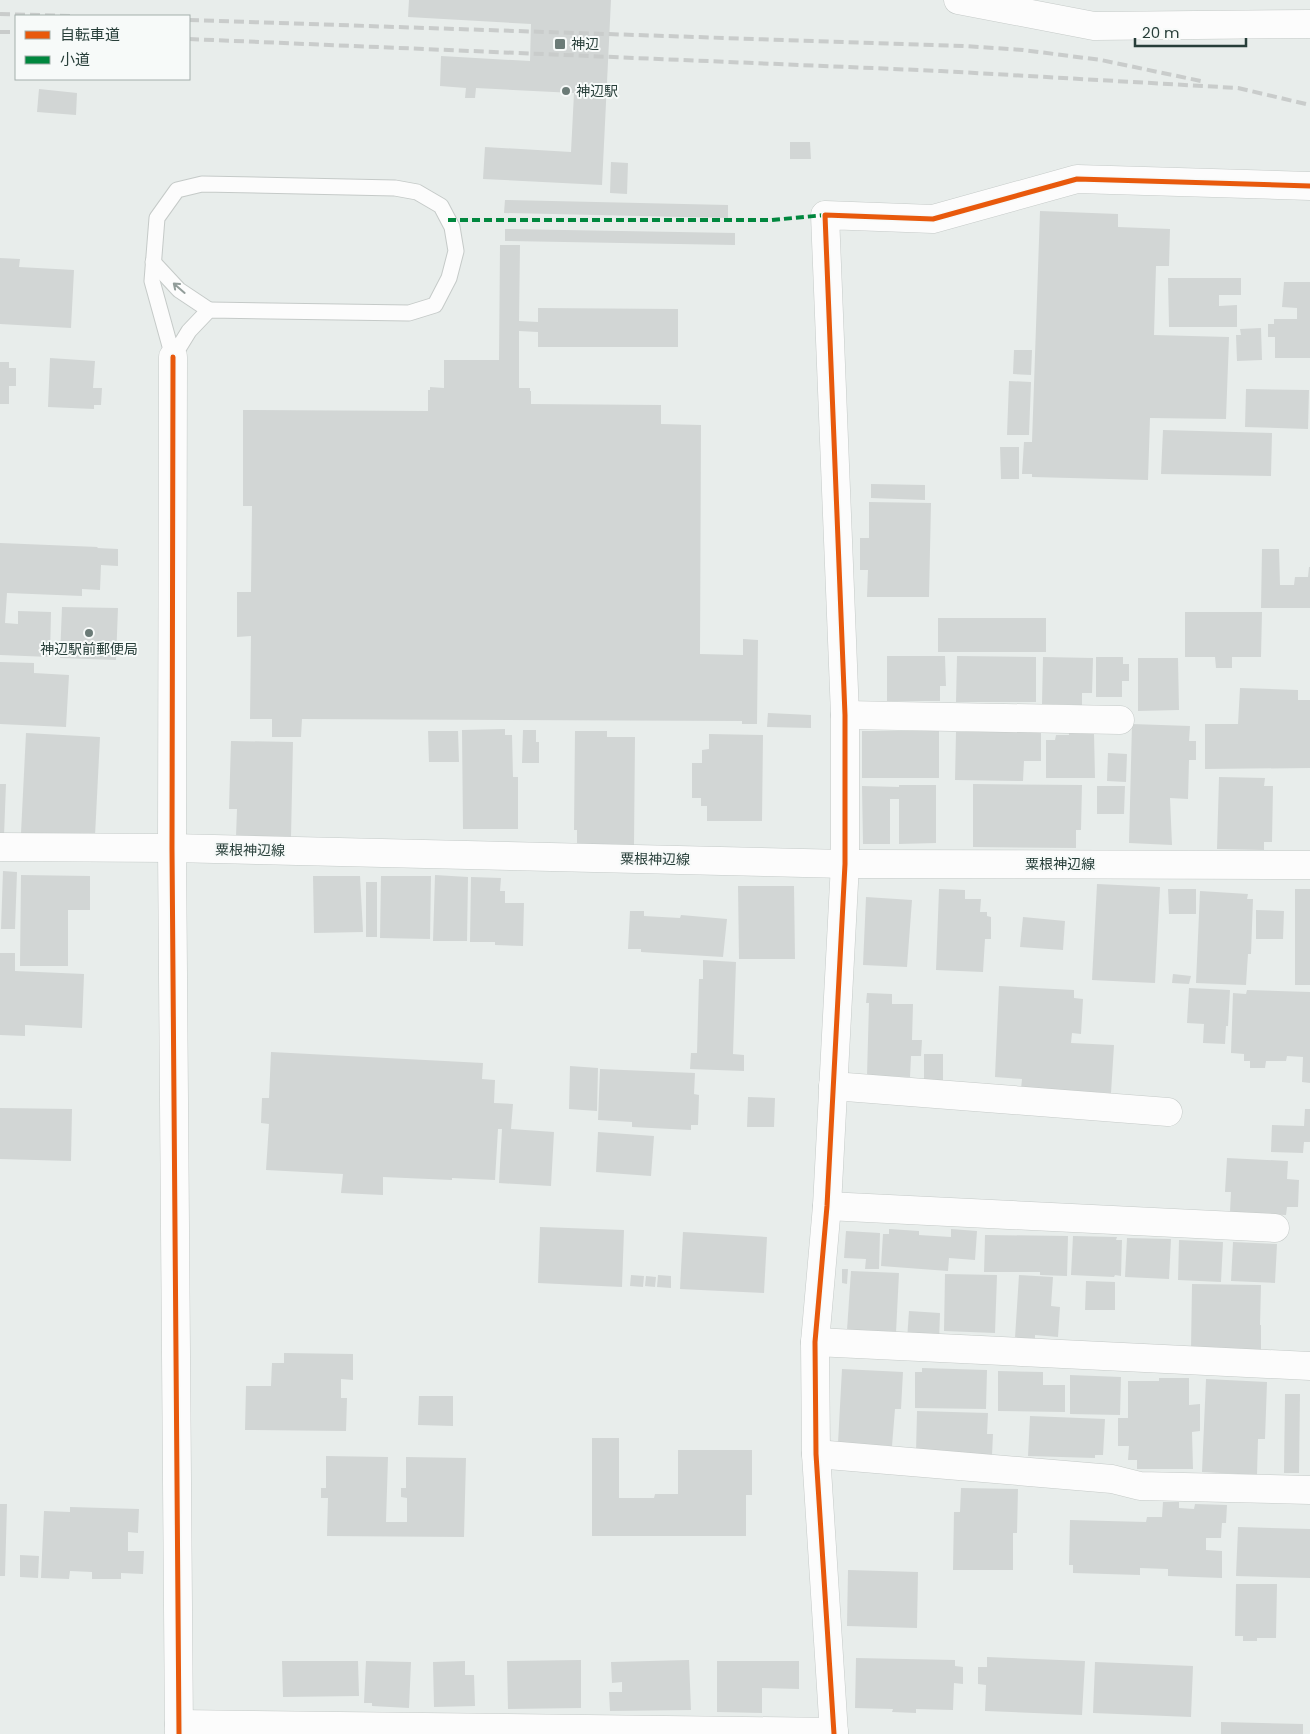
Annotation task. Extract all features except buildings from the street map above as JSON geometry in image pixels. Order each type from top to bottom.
[{"type":"street","points":[[958,0],[1094,26],[1310,24]]},
{"type":"street","points":[[173,357],[172,848],[179,1729],[834,1733],[816,1454],[815,1342],[827,1206],[845,864],[845,715],[825,215],[933,220],[1077,179],[1310,186]]},
{"type":"street","points":[[845,715],[1120,720]]},
{"type":"street","name":"粟根神辺線","points":[[0,847],[172,848],[845,864],[1310,865]]},
{"type":"street","points":[[833,1086],[1168,1112]]},
{"type":"street","points":[[827,1206],[1275,1228]]},
{"type":"street","points":[[815,1342],[1310,1366]]},
{"type":"street","points":[[816,1454],[1112,1479],[1140,1486],[1310,1490]]},
{"type":"lane","points":[[153,262],[179,290],[209,310],[409,313],[435,305],[448,278],[456,251],[452,227],[441,206],[417,192],[395,188],[202,184],[177,190],[157,218],[153,262],[152,281],[173,357]]},
{"type":"lane","points":[[173,357],[189,331],[209,310]]},
{"type":"railway","points":[[0,14],[36,15]]},
{"type":"railway","points":[[190,20],[963,46],[1023,50],[1101,60],[1201,81]]},
{"type":"railway","points":[[0,32],[15,32]]},
{"type":"railway","points":[[190,39],[941,71],[1238,88],[1310,105]]},
{"type":"marked path","points":[[448,220],[772,220],[825,215]]},
{"type":"cycle path","points":[[834,1734],[816,1454],[815,1342],[827,1206],[845,864],[845,715],[825,215],[933,219],[1077,179],[1310,186]]},
{"type":"cycle path","points":[[173,357],[172,848],[179,1734]]},
{"type":"place","name":"神辺","points":[[560,44]]},
{"type":"place","name":"神辺駅","points":[[566,91]]},
{"type":"place","name":"神辺駅前郵便局","points":[[89,633]]}]
